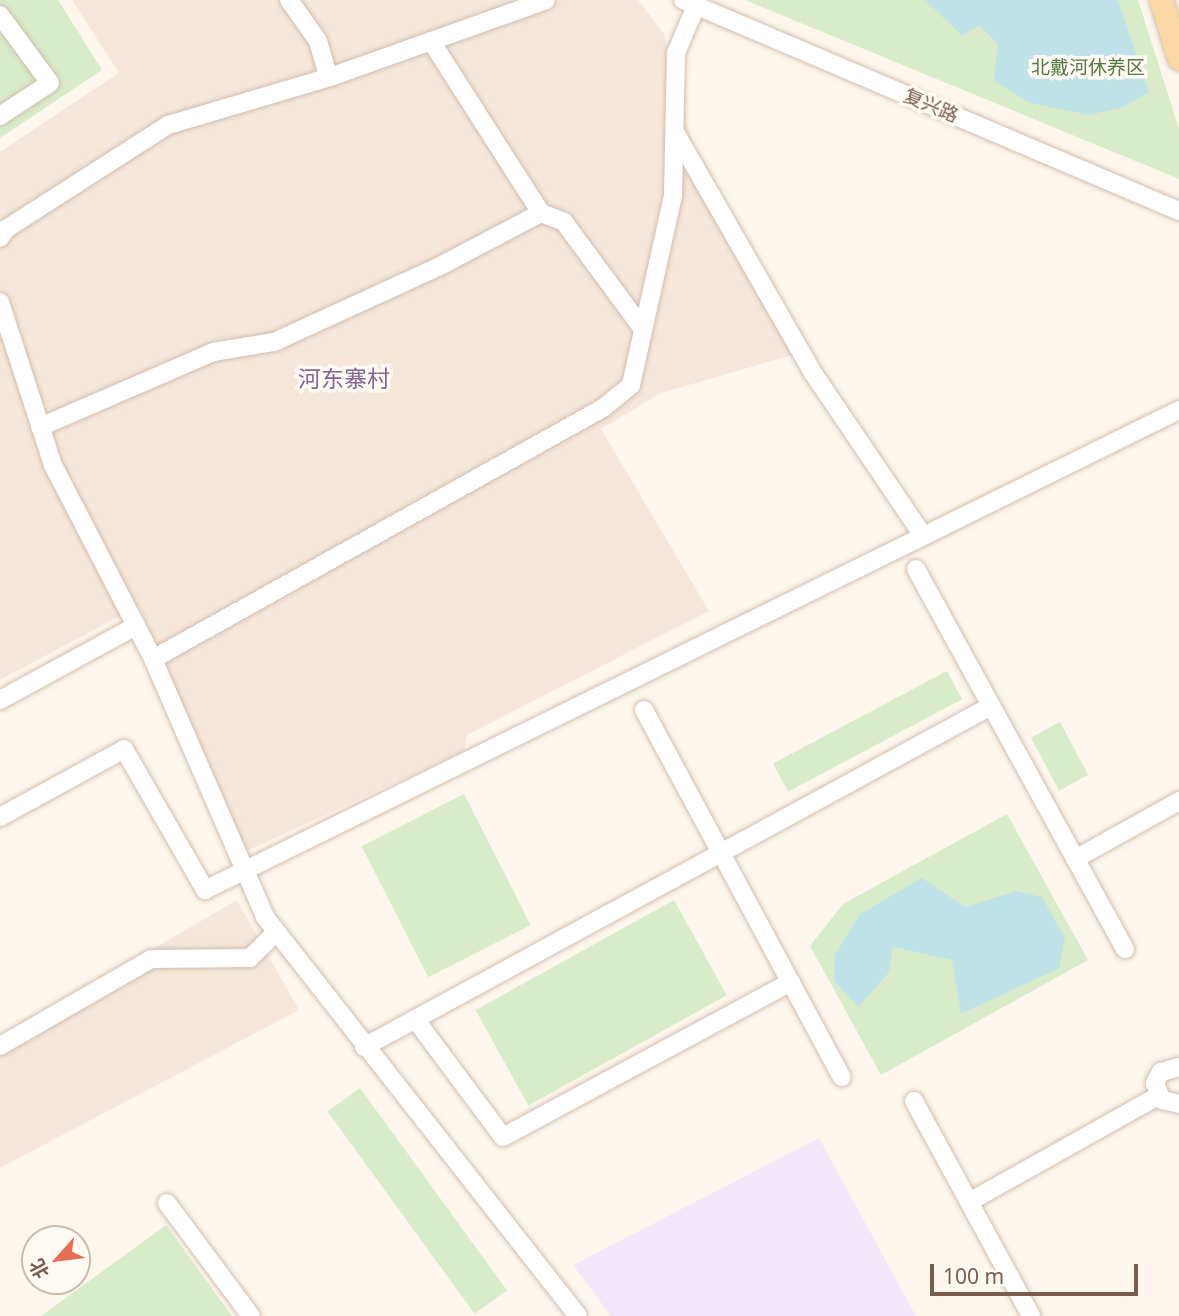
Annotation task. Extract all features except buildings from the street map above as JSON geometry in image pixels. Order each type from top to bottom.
[{"type":"main road","points":[[1161,0],[1179,58]]},
{"type":"street","points":[[289,0],[318,41],[328,77]]},
{"type":"street","points":[[0,238],[6,229],[168,125],[328,77],[546,0]]},
{"type":"street","points":[[153,659],[603,408],[631,385],[673,195],[676,53],[689,3]]},
{"type":"street","name":"复兴路","points":[[689,3],[1179,211]]},
{"type":"street","points":[[0,15],[50,83],[0,116]]},
{"type":"street","points":[[431,41],[541,212],[564,222],[643,329]]},
{"type":"street","points":[[675,130],[813,373],[922,534]]},
{"type":"street","points":[[40,427],[213,352],[274,342],[440,266],[541,212]]},
{"type":"street","points":[[0,302],[53,465],[153,659],[244,870],[276,932],[570,1313]]},
{"type":"street","points":[[0,817],[124,749],[205,890],[922,534],[1179,410]]},
{"type":"street","points":[[916,569],[1125,949]]},
{"type":"street","points":[[0,700],[136,626]]},
{"type":"street","points":[[364,1047],[991,706]]},
{"type":"street","points":[[644,709],[842,1077]]},
{"type":"street","points":[[1075,859],[1179,801]]},
{"type":"street","points":[[0,1046],[151,959],[250,958],[276,932]]},
{"type":"street","points":[[415,1019],[503,1137],[791,982]]},
{"type":"street","points":[[1179,1067],[1167,1068],[1157,1077],[1158,1096],[1167,1103],[1179,1104]]},
{"type":"street","points":[[969,1202],[1158,1096]]},
{"type":"street","points":[[914,1101],[1031,1316]]},
{"type":"street","points":[[167,1203],[251,1316]]},
{"type":"shaded area","points":[[72,0],[638,0],[664,34],[696,157],[796,354],[661,393],[601,429],[709,611],[467,735],[464,751],[247,851],[139,606],[0,680],[0,152],[119,73]]},
{"type":"shaded area","points":[[237,900],[299,1010],[0,1168],[0,1038]]},
{"type":"shaded area","points":[[819,1138],[916,1316],[611,1316],[573,1265]]},
{"type":"green space","points":[[0,0],[58,0],[102,70],[0,138]]},
{"type":"green space","name":"北戴河休养区","points":[[745,0],[1138,0],[1179,129],[1179,179]]},
{"type":"green space","points":[[947,671],[962,699],[788,792],[773,763]]},
{"type":"green space","points":[[1060,722],[1088,775],[1059,790],[1031,737]]},
{"type":"green space","points":[[464,794],[531,925],[428,977],[362,846]]},
{"type":"green space","points":[[1007,814],[1088,960],[881,1075],[810,946],[843,904]]},
{"type":"green space","points":[[674,900],[727,995],[528,1105],[475,1010]]},
{"type":"green space","points":[[360,1088],[507,1290],[475,1314],[328,1112]]},
{"type":"green space","points":[[166,1225],[232,1316],[41,1316],[70,1295],[91,1295],[91,1280]]},
{"type":"water","points":[[925,0],[1118,0],[1149,92],[1124,107],[1089,115],[1030,103],[994,81],[998,44],[979,25],[962,36]]},
{"type":"water","points":[[922,878],[965,907],[1017,891],[1042,897],[1065,938],[1059,968],[961,1014],[952,960],[893,947],[889,972],[859,1007],[834,981],[835,955],[860,914]]},
{"type":"district","name":"河东寨村","points":[[344,378]]}]
